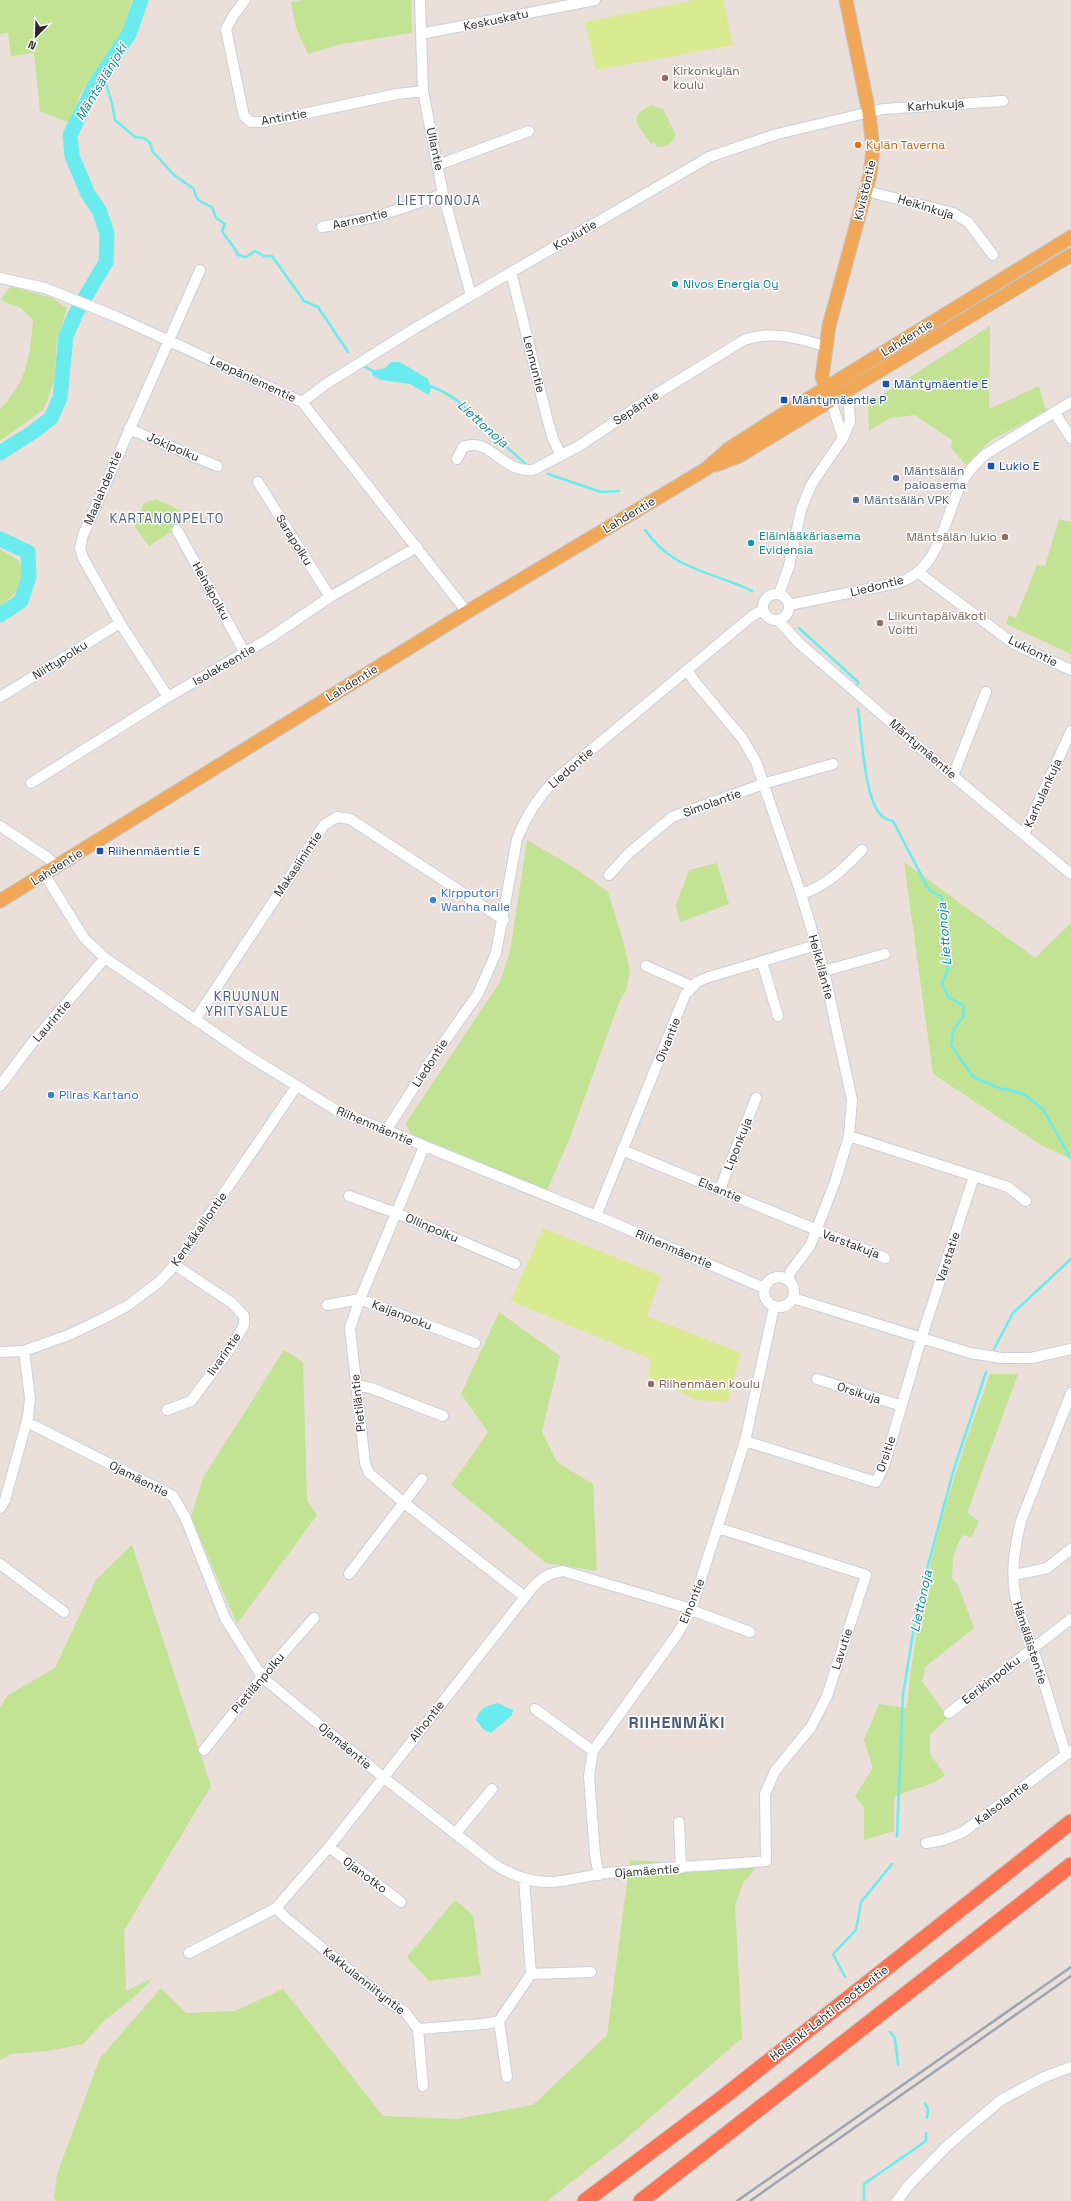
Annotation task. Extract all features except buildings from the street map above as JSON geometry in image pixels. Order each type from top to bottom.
[{"type":"highway","name":"Helsinki-Lahti moottoritie","points":[[585,2201],[732,2090],[1071,1822]]},
{"type":"highway","points":[[641,2201],[1071,1865]]},
{"type":"main road","name":"Kivistöntie","points":[[831,401],[822,377],[829,326],[870,175],[873,149],[869,113],[846,0]]},
{"type":"main road","name":"Lahdentie","points":[[706,469],[730,448],[1071,237]]},
{"type":"main road","name":"Lahdentie","points":[[0,901],[467,612],[706,469],[739,456],[1071,255]]},
{"type":"main road","points":[[826,351],[845,393]]},
{"type":"street","name":"Antintie","points":[[245,0],[233,16],[226,29],[244,116],[251,122],[265,122],[397,94],[423,91]]},
{"type":"street","name":"Ullantie","points":[[420,0],[423,91],[443,194],[471,295]]},
{"type":"street","name":"Keskuskatu","points":[[421,34],[595,0]]},
{"type":"street","name":"Karhukuja","points":[[869,113],[883,109],[914,106],[1003,101]]},
{"type":"street","name":"Koulutie","points":[[302,402],[326,384],[471,295],[709,157],[777,134],[869,113]]},
{"type":"street","points":[[438,165],[529,131]]},
{"type":"street","name":"Heikinkuja","points":[[866,191],[953,213],[968,222],[993,255]]},
{"type":"street","name":"Aarnentie","points":[[322,227],[379,216],[443,194]]},
{"type":"street","name":"Maalahdentie","points":[[168,697],[120,623],[83,558],[80,548],[83,535],[129,429],[170,341],[200,270]]},
{"type":"street","name":"Lennuntie","points":[[511,272],[547,418],[553,439],[561,455]]},
{"type":"street","name":"Leppäniementie","points":[[0,278],[60,294],[170,341],[302,402],[467,612]]},
{"type":"street","name":"Sepäntie","points":[[457,460],[463,447],[473,443],[483,445],[508,465],[524,470],[540,467],[579,446],[658,393],[744,340],[758,335],[790,336],[826,351]]},
{"type":"street","points":[[779,594],[789,566],[801,510],[811,485],[843,438],[850,421],[849,407],[845,393]]},
{"type":"street","points":[[831,401],[843,438]]},
{"type":"street","name":"Liedontie","points":[[789,605],[897,583],[905,581],[919,573],[935,553],[954,501],[963,481],[975,464],[986,454],[1071,402]]},
{"type":"street","points":[[1055,413],[1071,438]]},
{"type":"street","name":"Jokipolku","points":[[129,429],[217,466]]},
{"type":"street","name":"Sarapolku","points":[[258,482],[330,597]]},
{"type":"street","name":"Heinäpolku","points":[[177,530],[245,653]]},
{"type":"street","name":"Isolakeentie","points":[[31,783],[168,697],[245,653],[330,597],[417,547]]},
{"type":"street","name":"Lukiontie","points":[[919,573],[1014,644],[1071,670]]},
{"type":"street","points":[[779,594],[786,598],[789,605],[788,613],[778,620],[771,619],[763,610],[763,603],[768,596],[779,594]]},
{"type":"street","name":"Liedontie","points":[[386,1131],[430,1062],[478,994],[496,953],[504,920],[517,839],[528,815],[542,793],[555,780],[752,616],[763,610]]},
{"type":"street","name":"Mäntymäentie","points":[[778,620],[800,644],[953,776],[1071,874]]},
{"type":"street","name":"Niittypolku","points":[[0,697],[120,623]]},
{"type":"street","name":"Heikkiläntie","points":[[687,670],[695,682],[742,738],[756,762],[801,894],[824,971],[852,1100],[849,1136],[835,1182],[810,1246],[791,1271],[788,1280]]},
{"type":"street","points":[[953,776],[986,692]]},
{"type":"street","name":"Karhulankuja","points":[[1024,834],[1071,731]]},
{"type":"street","name":"Simolantie","points":[[609,874],[629,853],[672,816],[763,784],[833,764]]},
{"type":"street","name":"Makasiinintie","points":[[195,1020],[324,826],[337,817],[350,819],[504,920]]},
{"type":"street","points":[[0,826],[48,858],[57,867]]},
{"type":"street","points":[[801,894],[816,890],[833,878],[862,850]]},
{"type":"street","name":"Riihenmäentie","points":[[44,875],[84,938],[105,958],[296,1087],[336,1110],[596,1216],[764,1288]]},
{"type":"street","name":"Oivantie","points":[[596,1216],[685,995],[706,978],[816,945]]},
{"type":"street","points":[[824,971],[885,954]]},
{"type":"street","name":"Laurintie","points":[[0,1086],[32,1043],[105,958]]},
{"type":"street","points":[[762,962],[778,1016]]},
{"type":"street","points":[[646,966],[693,987]]},
{"type":"street","name":"Kenkäkalliontie","points":[[0,1352],[24,1351],[71,1334],[127,1306],[159,1282],[175,1265],[296,1087]]},
{"type":"street","name":"Liponkuja","points":[[720,1190],[756,1098]]},
{"type":"street","points":[[849,1136],[1008,1187],[1026,1201]]},
{"type":"street","name":"Pietiläntie","points":[[424,1147],[360,1299],[350,1328],[365,1463],[369,1473],[403,1502],[524,1597]]},
{"type":"street","name":"Elsantie","points":[[622,1150],[816,1231]]},
{"type":"street","name":"Varstatie","points":[[921,1339],[974,1176]]},
{"type":"street","name":"Ollinpolku","points":[[349,1196],[396,1213],[515,1264]]},
{"type":"street","name":"Varstakuja","points":[[816,1231],[886,1258]]},
{"type":"street","name":"Iivarintie","points":[[167,1410],[191,1401],[232,1346],[244,1325],[244,1316],[232,1303],[175,1265]]},
{"type":"street","points":[[779,1277],[788,1280],[794,1288],[793,1298],[787,1305],[774,1307],[765,1300],[764,1288],[770,1280],[779,1277]]},
{"type":"street","points":[[793,1298],[970,1353],[1002,1358],[1031,1358],[1071,1349]]},
{"type":"street","name":"Kaijanpoku","points":[[327,1305],[360,1299],[475,1343]]},
{"type":"street","name":"Einontie","points":[[599,1874],[595,1855],[589,1776],[593,1751],[678,1633],[691,1610],[745,1441],[774,1307]]},
{"type":"street","name":"Orsitie","points":[[745,1441],[876,1482],[884,1466],[921,1339]]},
{"type":"street","points":[[0,1508],[5,1500],[28,1417],[30,1398],[24,1351]]},
{"type":"street","name":"Orsikuja","points":[[817,1379],[902,1406]]},
{"type":"street","points":[[356,1385],[371,1388],[443,1416]]},
{"type":"street","name":"Hämäläistentie","points":[[1068,1753],[1033,1647],[1019,1612],[1014,1593],[1014,1575],[1021,1521],[1071,1393]]},
{"type":"street","name":"Ojamäentie","points":[[33,1425],[173,1496],[185,1517],[225,1618],[262,1677],[383,1777],[494,1864],[509,1873],[524,1879],[547,1882],[571,1881],[599,1874],[766,1861]]},
{"type":"street","points":[[349,1574],[422,1478]]},
{"type":"street","name":"Lavutie","points":[[718,1528],[866,1575],[827,1696],[811,1727],[775,1771],[765,1794],[766,1861]]},
{"type":"street","points":[[1014,1575],[1047,1568],[1071,1549]]},
{"type":"street","points":[[0,1564],[64,1612]]},
{"type":"street","name":"Alhontie","points":[[189,1954],[276,1908],[328,1848],[538,1580],[552,1573],[563,1572],[691,1610],[750,1632]]},
{"type":"street","name":"Pietilänpolku","points":[[204,1750],[262,1677],[314,1618]]},
{"type":"street","name":"Eerikinpolku","points":[[949,1713],[1071,1618]]},
{"type":"street","points":[[535,1709],[593,1751]]},
{"type":"street","name":"Kalsolantie","points":[[926,1843],[943,1840],[963,1832],[1068,1753]]},
{"type":"street","points":[[456,1833],[492,1788]]},
{"type":"street","points":[[679,1822],[681,1868]]},
{"type":"street","name":"Ojanotko","points":[[328,1848],[401,1902]]},
{"type":"street","points":[[507,2077],[500,2021],[531,1974],[524,1879]]},
{"type":"street","name":"Kakkulanniityntie","points":[[276,1908],[286,1918],[387,2001],[405,2012],[418,2029]]},
{"type":"street","points":[[531,1974],[591,1972]]},
{"type":"street","points":[[423,2086],[418,2029],[484,2024],[500,2021]]},
{"type":"street","points":[[897,2201],[908,2186],[947,2146],[1001,2100],[1042,2078],[1071,2067]]},
{"type":"green space","points":[[0,0],[132,0],[121,36],[80,94],[70,123],[40,111],[34,53],[11,56],[8,33],[0,34]]},
{"type":"green space","points":[[303,0],[411,0],[412,33],[341,44],[308,54],[296,28],[291,2]]},
{"type":"green space","points":[[694,0],[723,0],[733,45],[596,70],[585,22]]},
{"type":"green space","points":[[652,105],[663,109],[676,135],[673,141],[666,146],[657,147],[655,142],[651,144],[637,123],[639,114],[644,109]]},
{"type":"green space","points":[[11,286],[52,298],[67,308],[57,341],[54,381],[44,409],[0,441],[0,409],[9,399],[22,379],[26,368],[33,320],[21,308],[0,300]]},
{"type":"green space","points":[[990,326],[989,409],[1039,386],[1046,411],[990,441],[966,465],[951,448],[952,440],[915,415],[890,418],[869,431],[868,404]]},
{"type":"green space","points":[[156,499],[194,517],[149,546],[135,527],[144,503]]},
{"type":"green space","points":[[1059,519],[1071,522],[1071,654],[1006,624],[1009,615],[1016,618],[1037,565],[1045,566]]},
{"type":"green space","points":[[0,549],[18,560],[24,572],[15,593],[0,607]]},
{"type":"green space","points":[[527,840],[578,870],[608,892],[624,944],[630,971],[626,991],[620,1000],[569,1140],[547,1190],[411,1134],[406,1123],[500,982],[510,952]]},
{"type":"green space","points":[[904,862],[1035,958],[1071,923],[1071,1159],[1039,1144],[933,1074]]},
{"type":"green space","points":[[717,863],[729,904],[680,922],[676,905],[689,870]]},
{"type":"green space","points":[[543,1228],[661,1276],[647,1316],[741,1353],[727,1402],[697,1400],[648,1377],[651,1359],[511,1301]]},
{"type":"green space","points":[[499,1312],[560,1356],[542,1432],[557,1462],[593,1484],[597,1571],[546,1563],[451,1485],[488,1432],[461,1394]]},
{"type":"green space","points":[[284,1350],[303,1362],[307,1500],[317,1515],[237,1624],[191,1517],[203,1478]]},
{"type":"green space","points":[[990,1374],[1018,1374],[967,1513],[979,1521],[972,1537],[962,1535],[953,1556],[952,1579],[958,1585],[974,1628],[925,1667],[922,1681],[948,1718],[930,1734],[930,1754],[945,1775],[933,1783],[894,1797],[894,1831],[864,1840],[864,1807],[855,1796],[873,1768],[864,1740],[879,1704],[907,1708],[910,1676],[920,1612],[935,1547],[952,1484],[968,1434]]},
{"type":"green space","points":[[132,1545],[211,1786],[124,1930],[126,1991],[153,1978],[140,1992],[104,2021],[83,2044],[48,2051],[11,2054],[0,2060],[0,1707],[8,1695],[55,1668],[96,1580]]},
{"type":"green space","points":[[630,1860],[757,1867],[743,1883],[735,1905],[742,2038],[621,2143],[547,2201],[56,2201],[54,2197],[57,2174],[100,2058],[161,1988],[186,2013],[235,2011],[283,1989],[383,2116],[457,2119],[533,2105],[607,2035]]},
{"type":"green space","points":[[455,1900],[473,1915],[481,1975],[429,1981],[407,1957]]},
{"type":"water","points":[[391,362],[400,362],[428,379],[431,388],[429,395],[410,384],[381,380],[372,375],[372,371],[385,368]]},
{"type":"water","points":[[497,1703],[513,1710],[512,1715],[491,1733],[484,1730],[476,1720],[481,1711],[486,1707]]},
{"type":"waterway","name":"Mäntsälänjoki","points":[[0,453],[33,432],[51,418],[60,398],[66,336],[76,313],[106,262],[107,233],[99,210],[88,194],[72,156],[70,135],[95,85],[129,34],[141,0]]},
{"type":"waterway","name":"Liettonoja","points":[[103,74],[112,103],[115,120],[135,137],[144,138],[150,143],[153,152],[174,175],[194,189],[196,196],[200,201],[212,207],[216,218],[225,224],[222,231],[235,248],[238,255],[246,257],[255,251],[264,256],[272,256],[304,301],[318,307],[348,352]]},
{"type":"waterway","name":"Liettonoja","points":[[365,367],[375,372]]},
{"type":"waterway","name":"Liettonoja","points":[[428,385],[457,400],[528,466]]},
{"type":"waterway","name":"Liettonoja","points":[[548,474],[601,492],[619,491]]},
{"type":"waterway","name":"Liettonoja","points":[[645,530],[656,544],[681,562],[752,591]]},
{"type":"waterway","name":"Mäntsälänjoki","points":[[0,539],[28,552],[29,577],[21,601],[0,615]]},
{"type":"waterway","name":"Liettonoja","points":[[799,628],[858,682],[858,684]]},
{"type":"waterway","name":"Liettonoja","points":[[858,709],[865,766],[871,796],[876,808],[883,817],[893,821],[929,890],[942,897],[941,916],[948,969],[942,983],[948,997],[964,1006],[963,1017],[954,1029],[951,1045],[973,1077],[999,1088],[1022,1093],[1043,1109],[1071,1159]]},
{"type":"waterway","name":"Liettonoja","points":[[994,1349],[1013,1313],[1071,1259]]},
{"type":"waterway","name":"Liettonoja","points":[[897,1836],[903,1695],[918,1603],[953,1472],[986,1372]]},
{"type":"waterway","name":"Liettonoja","points":[[845,1977],[833,1954],[856,1930],[861,1902],[892,1864]]},
{"type":"waterway","name":"Liettonoja","points":[[890,2032],[895,2038],[898,2065]]},
{"type":"waterway","name":"Liettonoja","points":[[925,2104],[928,2109],[927,2118]]},
{"type":"waterway","name":"Liettonoja","points":[[864,2201],[864,2184],[926,2141],[926,2133]]},
{"type":"railway","points":[[737,2201],[1071,1967]]},
{"type":"railway","points":[[750,2201],[1071,1976]]},
{"type":"place","name":"Kirkonkylän koulu","points":[[665,78]]},
{"type":"place","name":"Kylän Taverna","points":[[858,145]]},
{"type":"place","name":"Nivos Energia Oy","points":[[675,284]]},
{"type":"place","name":"Mäntymäentie E","points":[[886,384]]},
{"type":"place","name":"Mäntymäentie P","points":[[784,400]]},
{"type":"place","name":"Lukio E","points":[[991,466]]},
{"type":"place","name":"Mäntsälän paloasema","points":[[896,478]]},
{"type":"place","name":"Mäntsälän VPK","points":[[856,500]]},
{"type":"place","name":"Mäntsälän lukio","points":[[1005,537]]},
{"type":"place","name":"Eläinlääkäriasema Evidensia","points":[[751,543]]},
{"type":"place","name":"Liikuntapäiväkoti Voltti","points":[[880,623]]},
{"type":"place","name":"Riihenmäentie E","points":[[100,851]]},
{"type":"place","name":"Kirpputori Wanha nalle","points":[[433,900]]},
{"type":"place","name":"Piiras Kartano","points":[[51,1095]]},
{"type":"place","name":"Riihenmäen koulu","points":[[651,1384]]},
{"type":"district","name":"LIETTONOJA","points":[[439,200]]},
{"type":"district","name":"KARTANONPELTO","points":[[167,518]]},
{"type":"district","name":"KRUUNUN YRITYSALUE","points":[[247,1004]]},
{"type":"district","name":"RIIHENMÄKI","points":[[677,1722]]}]
